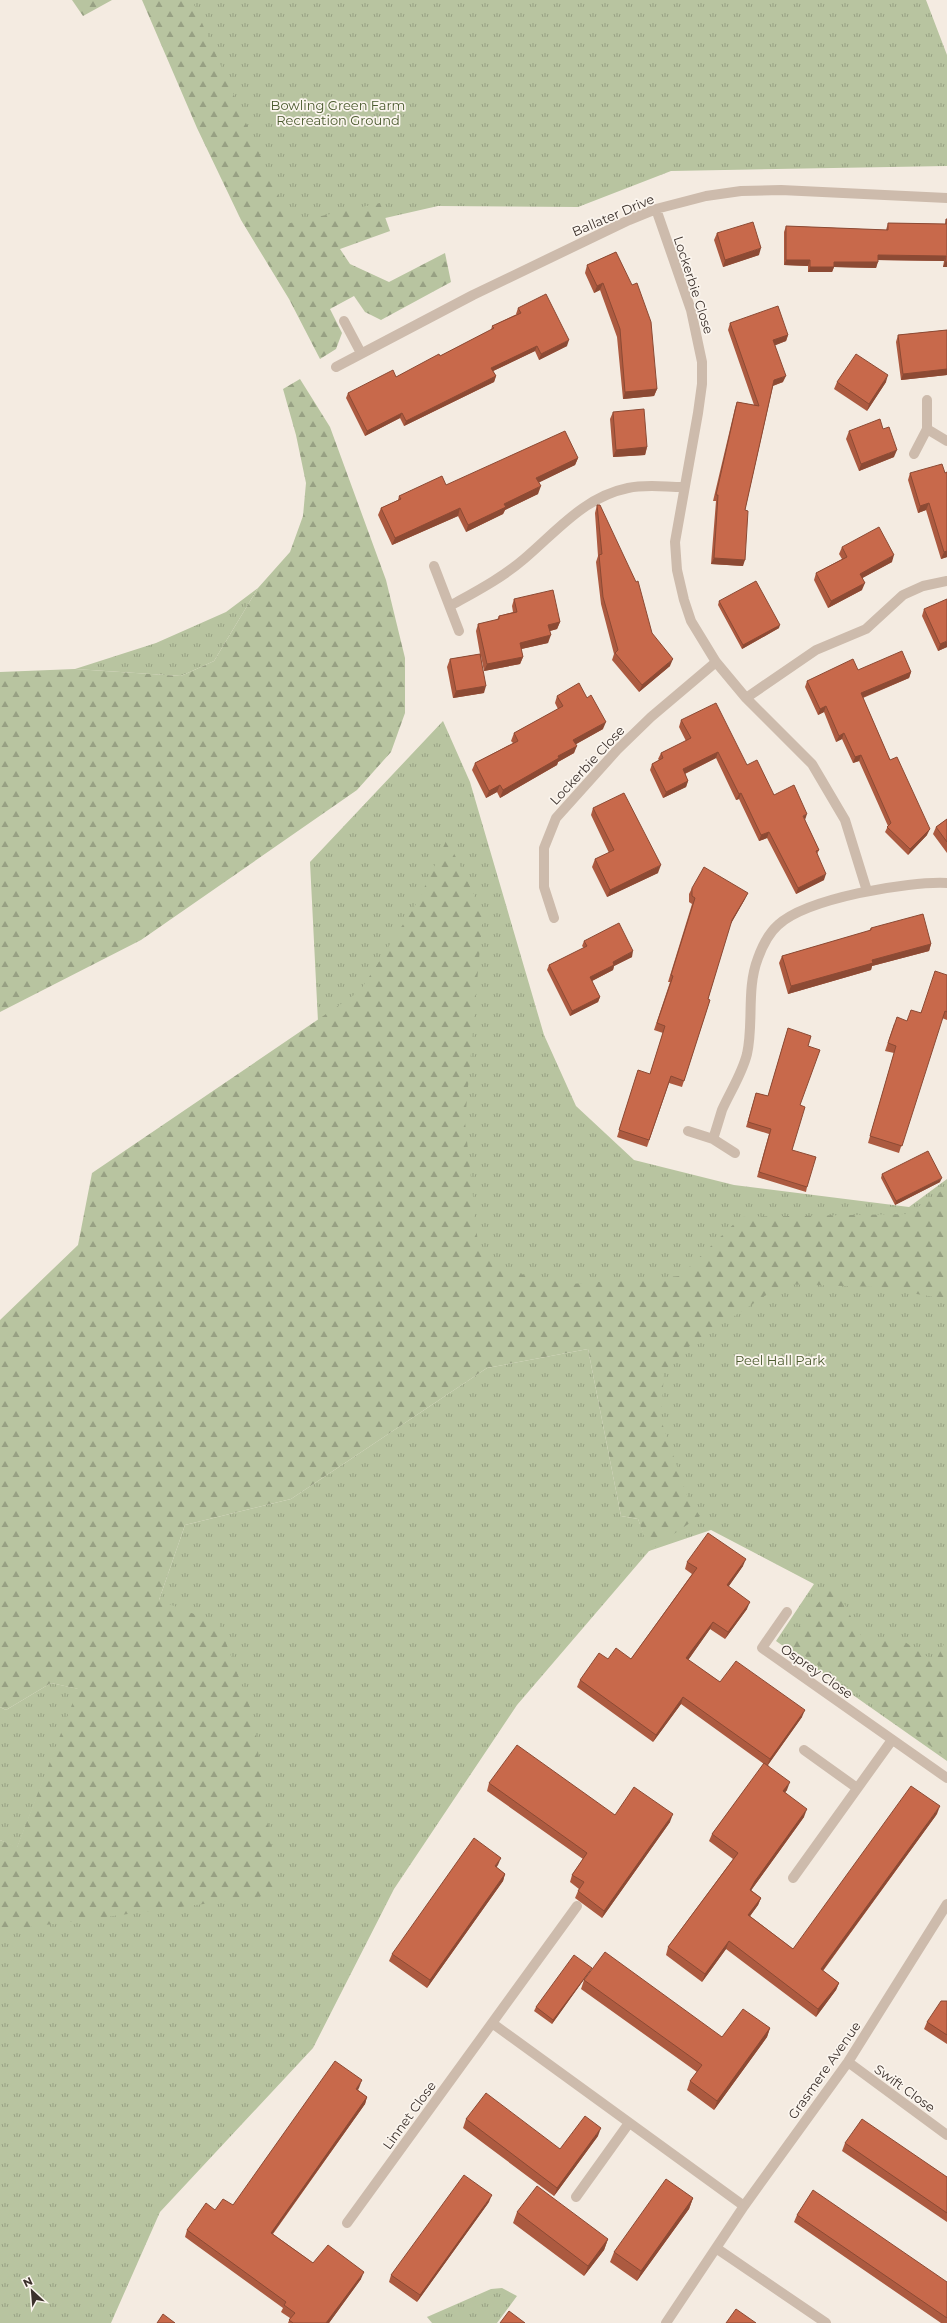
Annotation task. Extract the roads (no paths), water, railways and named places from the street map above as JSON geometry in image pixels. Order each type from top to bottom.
[{"type":"street","name":"Ballater Drive","points":[[336,367],[514,275],[629,220],[656,209],[706,196],[741,191],[781,190],[947,198]]},
{"type":"street","name":"Lockerbie Close","points":[[656,209],[691,310],[702,362],[698,413],[683,487],[675,542],[676,570],[691,621],[716,662],[746,698],[812,764],[845,820],[867,891]]},
{"type":"street","points":[[344,321],[361,353]]},
{"type":"street","points":[[914,454],[927,429],[927,400]]},
{"type":"street","points":[[927,429],[947,441]]},
{"type":"street","points":[[450,606],[491,583],[524,560],[566,520],[584,507],[613,492],[636,487],[683,487]]},
{"type":"street","points":[[434,566],[450,606],[458,632]]},
{"type":"street","points":[[746,698],[816,650],[866,629],[903,595],[923,586],[947,581]]},
{"type":"street","name":"Lockerbie Close","points":[[554,918],[544,886],[544,848],[556,818],[617,750],[651,717],[716,662]]},
{"type":"street","points":[[713,1139],[722,1110],[746,1055],[752,979],[757,959],[767,940],[778,925],[792,915],[867,891],[926,882],[947,883]]},
{"type":"street","points":[[688,1131],[713,1139],[735,1153]]},
{"type":"street","name":"Osprey Close","points":[[787,1612],[762,1648],[947,1778]]},
{"type":"street","points":[[793,1878],[892,1740]]},
{"type":"street","points":[[804,1750],[857,1788]]},
{"type":"street","name":"Grasmere Avenue","points":[[666,2323],[744,2206],[848,2062],[947,1904]]},
{"type":"street","name":"Linnet Close","points":[[347,2223],[577,1906]]},
{"type":"street","points":[[492,2022],[744,2206]]},
{"type":"street","name":"Swift Close","points":[[848,2062],[947,2135]]},
{"type":"street","points":[[576,2197],[629,2123]]},
{"type":"street","points":[[716,2248],[826,2323]]},
{"type":"park label","name":"Bowling Green Farm Recreation Ground","points":[[338,112]]},
{"type":"park label","name":"Peel Hall Park","points":[[780,1360]]}]
